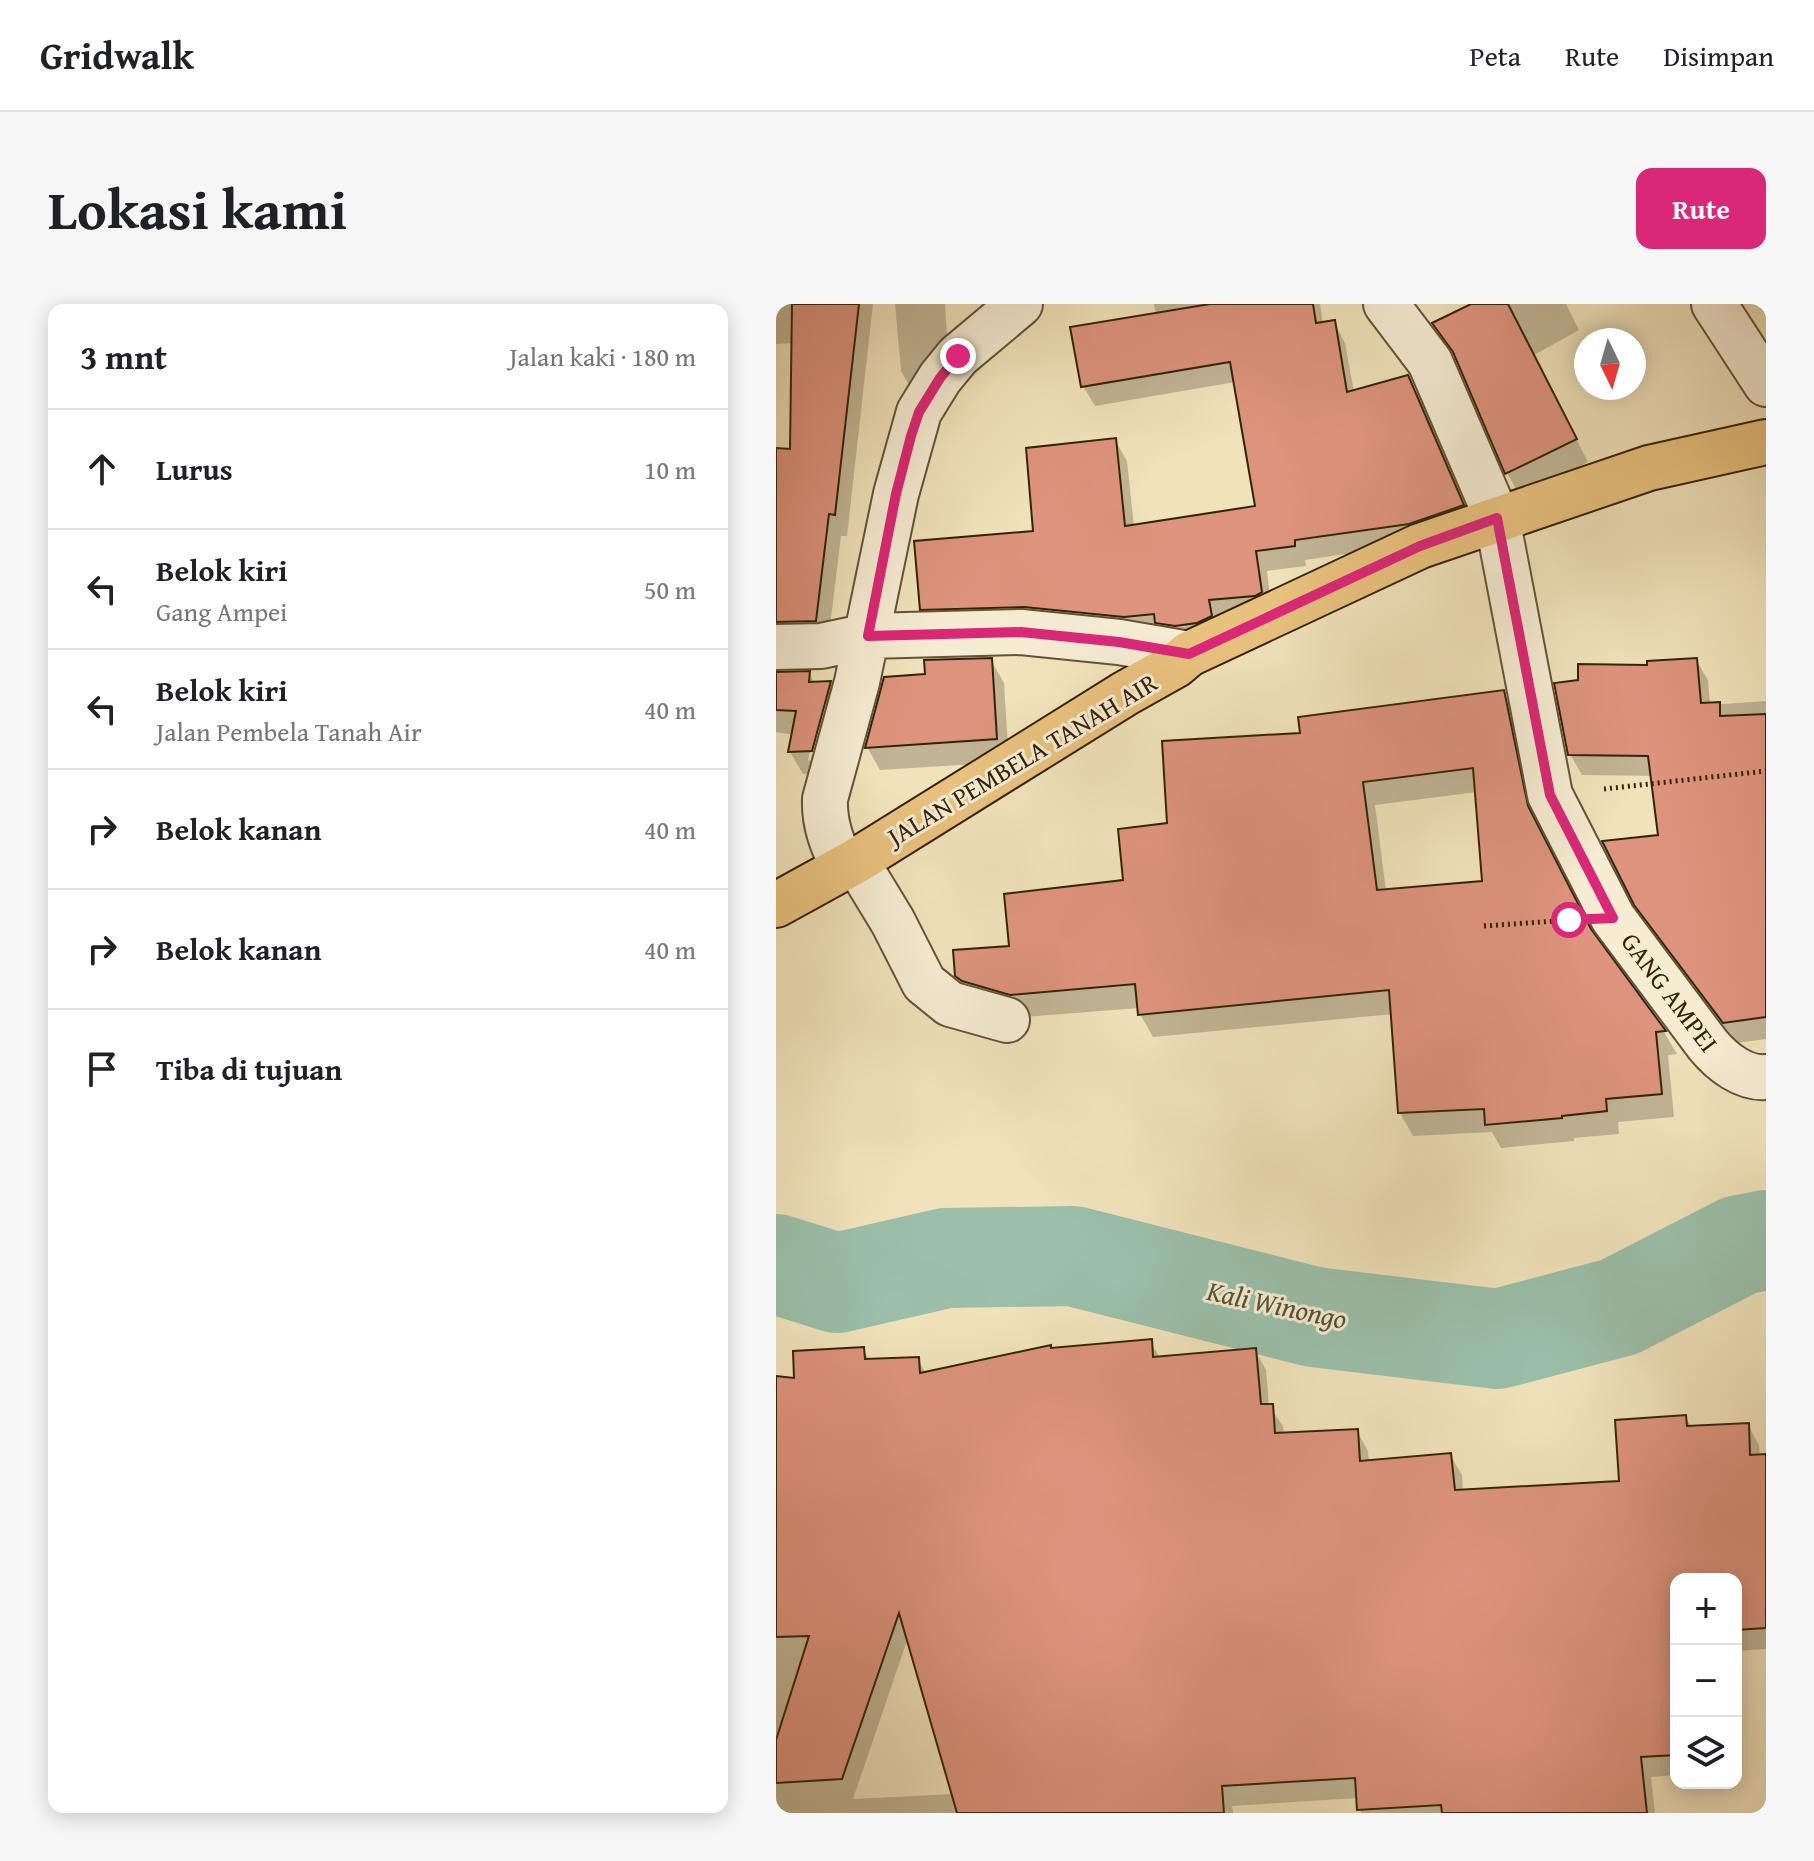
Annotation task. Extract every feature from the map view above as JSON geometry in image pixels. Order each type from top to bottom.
[{"type":"main road","name":"JALAN PEMBELA TANAH AIR","points":[[776,905],[850,864],[1176,665],[1189,654],[1420,546],[1649,468],[1766,442]]},
{"type":"street","points":[[1007,1020],[950,1004],[924,983],[893,922],[830,834],[824,814],[825,799],[868,636],[896,494],[919,412],[958,356],[1020,304]]},
{"type":"street","name":"GANG AMPEI","points":[[1386,304],[1430,362],[1497,518],[1550,795],[1613,918],[1718,1057],[1745,1074],[1764,1077]]},
{"type":"street","points":[[1714,304],[1766,384]]},
{"type":"street","points":[[776,647],[821,646],[868,636],[1021,632],[1119,642],[1189,654]]},
{"type":"path","points":[[1550,795],[1766,771]]},
{"type":"path","points":[[1484,926],[1613,918]]},
{"type":"building","points":[[792,304],[859,304],[835,515],[829,514],[816,621],[776,622],[776,448],[790,449]]},
{"type":"building","points":[[1210,304],[1313,304],[1316,323],[1335,320],[1347,392],[1408,375],[1464,505],[1409,524],[1295,540],[1295,546],[1256,551],[1262,592],[1255,596],[1209,600],[1212,616],[1197,623],[1175,626],[1155,623],[1154,614],[1124,617],[1024,607],[920,610],[914,541],[1033,531],[1026,448],[1116,438],[1125,526],[1255,506],[1230,362],[1081,387],[1070,327]]},
{"type":"building","points":[[1471,304],[1508,304],[1577,439],[1505,474],[1453,352],[1432,323]]},
{"type":"building","points":[[992,658],[997,739],[865,748],[884,677],[925,674],[924,660]]},
{"type":"building","points":[[1697,658],[1701,703],[1720,702],[1720,716],[1766,714],[1766,1017],[1723,1023],[1634,905],[1602,841],[1658,835],[1648,756],[1568,755],[1554,683],[1578,680],[1578,664],[1647,665],[1647,661]]},
{"type":"building","points":[[810,671],[809,682],[831,681],[812,751],[788,752],[796,711],[776,710],[776,672]]},
{"type":"building","points":[[1504,690],[1528,806],[1591,929],[1666,1031],[1656,1032],[1662,1094],[1606,1099],[1607,1111],[1485,1125],[1484,1109],[1398,1113],[1389,990],[1138,1015],[1135,984],[1010,995],[962,981],[955,976],[953,950],[1009,946],[1004,894],[1123,880],[1118,829],[1167,823],[1162,741],[1300,733],[1298,717]],"holes":[[[1473,768],[1482,881],[1377,890],[1363,782]]]},
{"type":"building","points":[[1152,1339],[1153,1357],[1256,1348],[1261,1404],[1273,1404],[1275,1433],[1358,1429],[1360,1461],[1451,1453],[1455,1490],[1619,1481],[1615,1420],[1686,1415],[1687,1426],[1749,1423],[1750,1455],[1766,1454],[1766,1628],[1742,1630],[1742,1573],[1670,1573],[1670,1755],[1641,1757],[1647,1813],[1442,1813],[1441,1805],[1357,1810],[1355,1778],[1222,1786],[1224,1813],[957,1813],[899,1613],[842,1779],[776,1783],[776,1740],[809,1636],[776,1637],[776,1376],[794,1378],[793,1351],[864,1347],[865,1359],[919,1357],[920,1373],[1051,1345],[1051,1348]]},
{"type":"waterway","name":"Kali Winongo","points":[[776,1264],[837,1283],[946,1258],[1073,1256],[1314,1317],[1498,1339],[1619,1307],[1740,1245],[1766,1240]]},
{"type":"route","points":[[958,356],[919,412],[911,436],[896,494],[868,636],[1021,632],[1119,642],[1189,654],[1420,546],[1497,518],[1550,795],[1613,918],[1569,920]]}]
